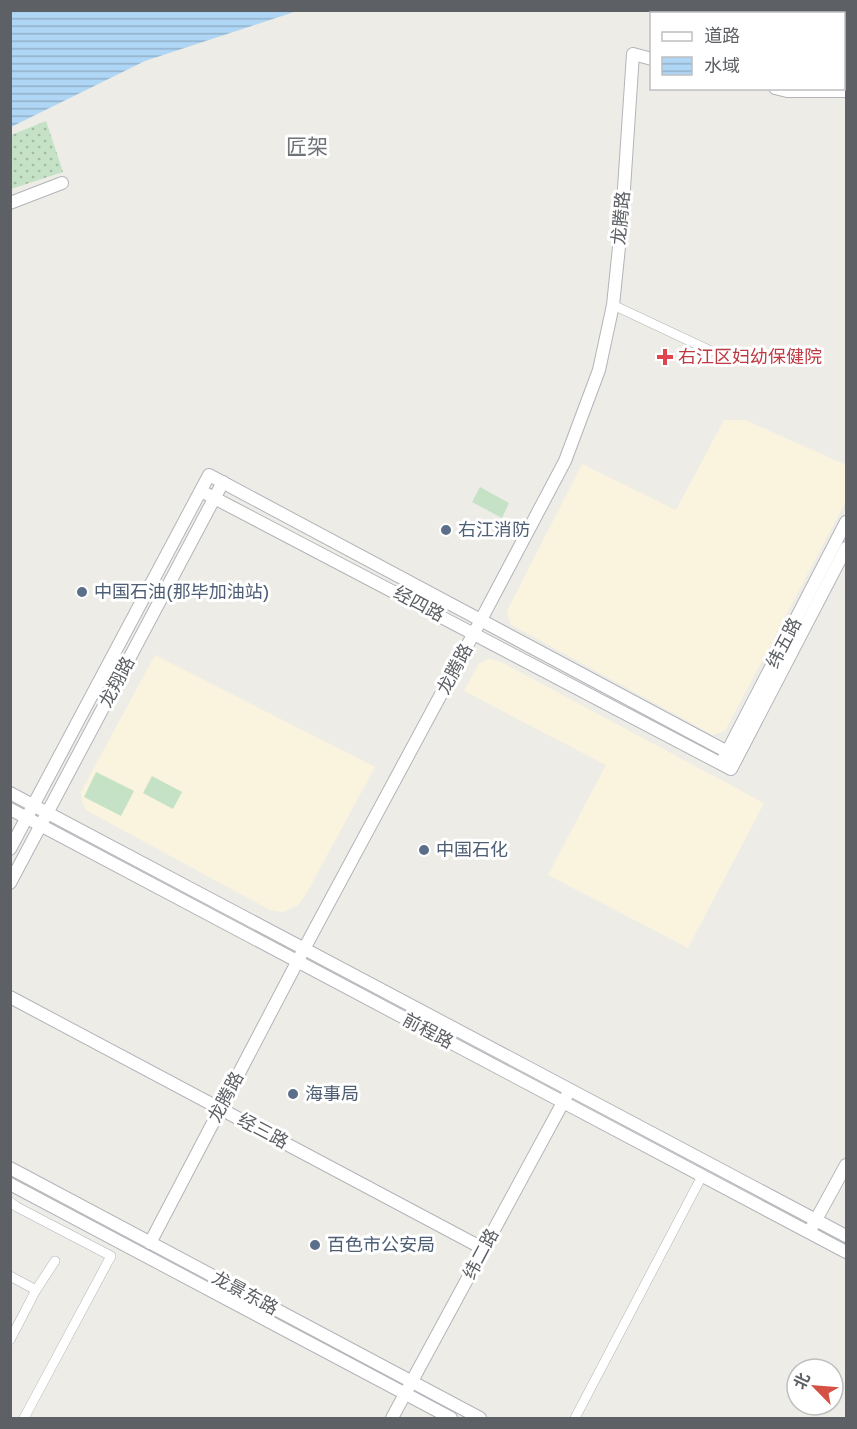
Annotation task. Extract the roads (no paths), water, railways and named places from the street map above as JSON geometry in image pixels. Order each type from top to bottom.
[{"type":"street","name":"龙腾路","points":[[150,1243],[297,961],[565,461],[599,370],[613,305],[622,218],[633,54],[650,59]]},
{"type":"street","points":[[783,90],[846,91]]},
{"type":"street","points":[[11,203],[62,183]]},
{"type":"street","points":[[613,305],[711,351]]},
{"type":"street","name":"经四路","points":[[209,475],[732,754]]},
{"type":"street","name":"龙翔路","points":[[10,849],[209,475]]},
{"type":"street","name":"龙翔路","points":[[10,883],[223,482]]},
{"type":"street","name":"经四路","points":[[201,491],[726,766]]},
{"type":"street","name":"纬五路","points":[[726,766],[846,522]]},
{"type":"street","name":"纬五路","points":[[732,754],[846,548]]},
{"type":"street","name":"前程路","points":[[10,794],[846,1236]]},
{"type":"street","name":"前程路","points":[[10,809],[846,1252]]},
{"type":"street","name":"经三路","points":[[10,997],[484,1249]]},
{"type":"street","name":"纬二路","points":[[392,1419],[569,1089]]},
{"type":"street","points":[[809,1232],[846,1165]]},
{"type":"street","name":"龙景东路","points":[[10,1168],[480,1419]]},
{"type":"street","points":[[575,1419],[702,1176]]},
{"type":"street","name":"龙景东路","points":[[10,1184],[451,1419]]},
{"type":"street","points":[[10,1202],[111,1256],[24,1419]]},
{"type":"street","points":[[10,1340],[36,1290],[55,1261]]},
{"type":"street","points":[[10,1276],[36,1290]]},
{"type":"water","points":[[11,10],[297,11],[145,61],[11,127]]},
{"type":"place","name":"右江区妇幼保健院","points":[[665,357]]},
{"type":"place","name":"右江消防","points":[[446,530]]},
{"type":"place","name":"中国石油(那毕加油站)","points":[[82,592]]},
{"type":"place","name":"中国石化","points":[[424,850]]},
{"type":"place","name":"海事局","points":[[293,1094]]},
{"type":"place","name":"百色市公安局","points":[[315,1245]]},
{"type":"district","name":"匠架","points":[[307,147]]}]
